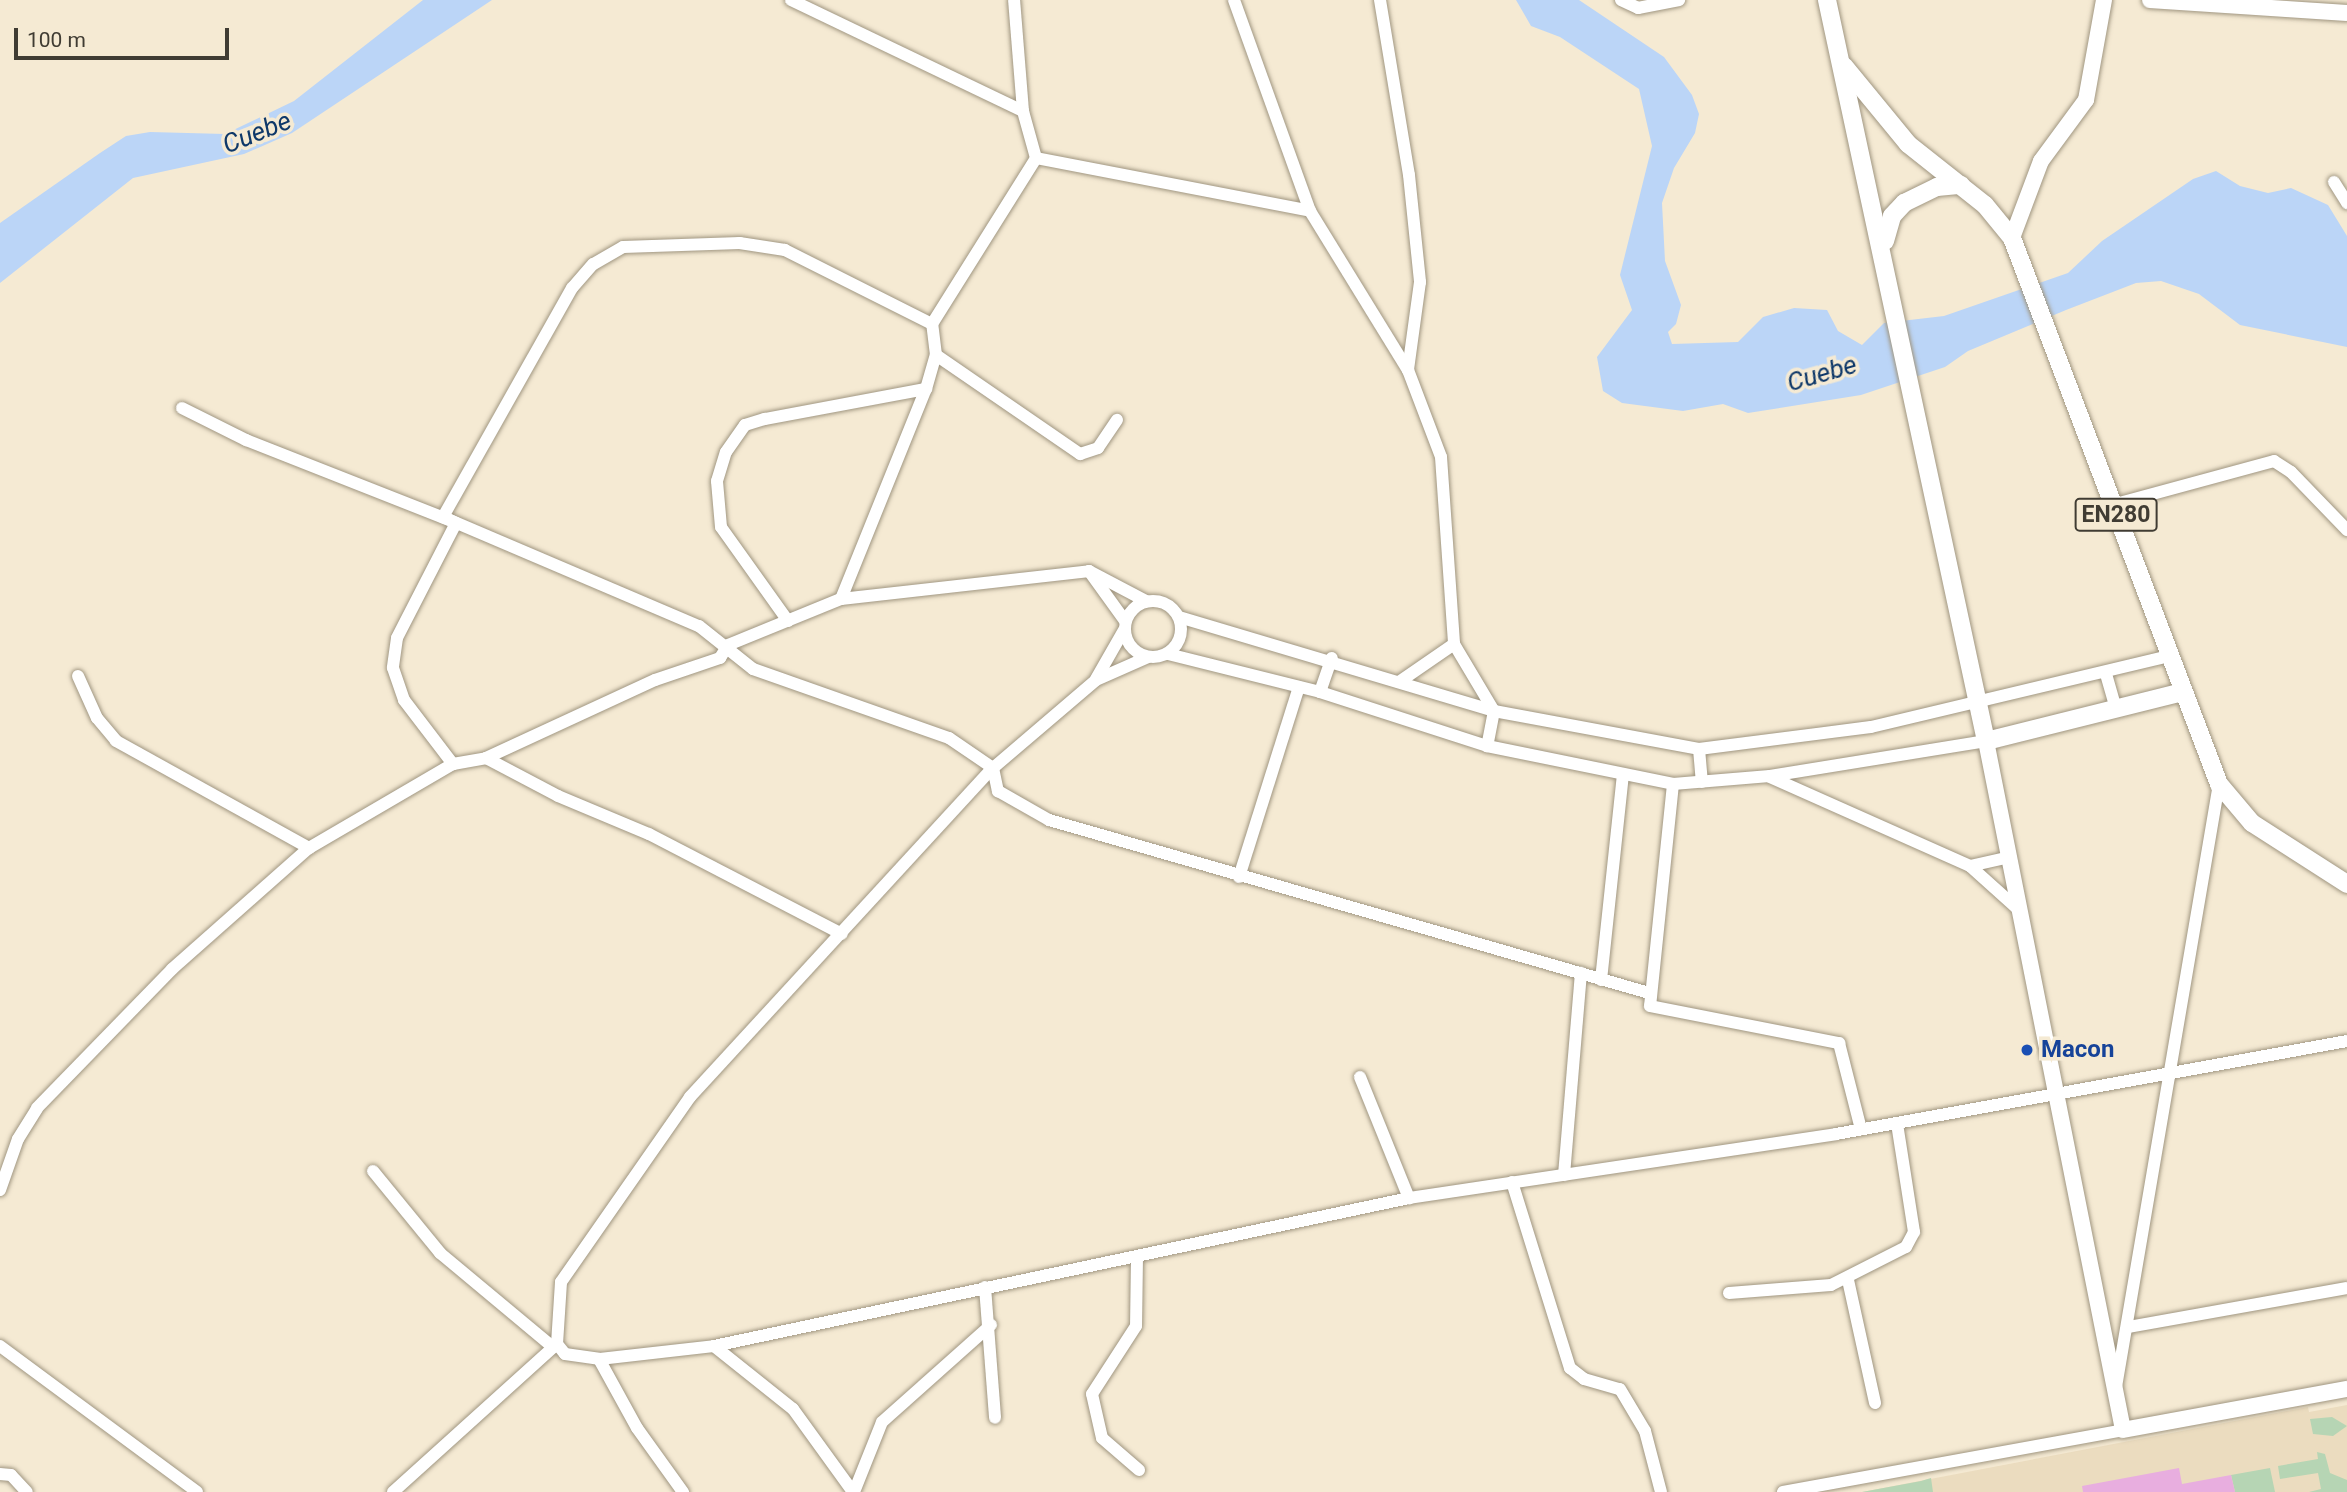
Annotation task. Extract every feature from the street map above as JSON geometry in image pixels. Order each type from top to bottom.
[{"type":"main road","name":"EN280","points":[[1827,0],[1884,245],[1986,741]]},
{"type":"main road","points":[[2012,238],[2041,161],[2086,100],[2104,0]]},
{"type":"main road","points":[[2150,0],[2295,4],[2347,13]]},
{"type":"main road","name":"EN280","points":[[1844,66],[1908,144],[1961,185],[2012,238],[2219,784],[2252,823],[2347,884]]},
{"type":"main road","points":[[1884,245],[1892,216],[1905,203],[1937,187],[1961,185]]},
{"type":"main road","points":[[2182,692],[1986,741],[2123,1430],[2347,1389]]},
{"type":"street","points":[[791,0],[1023,111]]},
{"type":"street","points":[[841,599],[926,389],[936,355],[932,324],[1036,158],[1023,111],[1014,0]]},
{"type":"street","points":[[1234,0],[1310,211],[1408,370],[1441,457],[1454,643],[1494,711],[1487,746]]},
{"type":"street","points":[[1380,0],[1409,175],[1420,282],[1408,370]]},
{"type":"street","points":[[1621,0],[1638,8],[1679,0]]},
{"type":"street","points":[[1036,158],[1310,211]]},
{"type":"street","points":[[2334,182],[2347,203]]},
{"type":"street","points":[[443,517],[572,288],[593,264],[623,247],[740,243],[785,250],[932,324]]},
{"type":"street","points":[[936,355],[1080,454],[1098,448],[1117,420]]},
{"type":"street","points":[[788,621],[721,527],[717,481],[726,452],[745,425],[926,389]]},
{"type":"street","points":[[182,408],[246,440],[456,523]]},
{"type":"street","points":[[2112,505],[2274,461],[2291,472],[2347,530]]},
{"type":"street","points":[[443,517],[456,523]]},
{"type":"street","points":[[443,517],[699,626],[728,645],[753,669],[949,738],[993,768],[998,792],[1049,820],[1648,993]]},
{"type":"street","points":[[453,764],[404,700],[393,668],[397,638],[456,523]]},
{"type":"street","points":[[1088,571],[1125,625],[1131,648],[1148,657]]},
{"type":"street","points":[[0,1189],[18,1139],[50,1094],[172,969],[309,848],[453,764],[486,758],[655,680],[720,658],[728,645],[841,599],[1088,571],[1146,601],[1165,603],[1179,617],[1332,658],[1494,711],[1699,749],[1871,727],[1979,706],[2169,656]]},
{"type":"street","points":[[1096,680],[1125,625],[1146,601]]},
{"type":"street","points":[[1168,654],[1180,637],[1179,617]]},
{"type":"street","points":[[1399,682],[1454,643]]},
{"type":"street","points":[[393,1492],[555,1345],[561,1282],[640,1163],[690,1097],[993,768],[1096,680],[1148,657],[1168,654],[1320,692],[1487,746],[1674,783],[1770,776],[1986,741]]},
{"type":"street","points":[[1320,692],[1332,658]]},
{"type":"street","points":[[2106,674],[2116,709]]},
{"type":"street","points":[[78,676],[97,718],[116,741],[309,848]]},
{"type":"street","points":[[1239,877],[1299,687]]},
{"type":"street","points":[[1699,749],[1702,782]]},
{"type":"street","points":[[486,758],[558,796],[649,834],[842,934]]},
{"type":"street","points":[[1601,980],[1623,774]]},
{"type":"street","points":[[1770,776],[1970,866],[2021,912]]},
{"type":"street","points":[[1674,783],[1648,993],[1650,1006],[1839,1043],[1861,1129]]},
{"type":"street","points":[[2115,1391],[2173,1072],[2219,784]]},
{"type":"street","points":[[1970,866],[2010,857]]},
{"type":"street","points":[[1564,1175],[1581,973]]},
{"type":"street","points":[[373,1171],[440,1253],[565,1354],[599,1359],[714,1346],[1409,1198],[1897,1124],[2055,1097],[2173,1072],[2347,1041]]},
{"type":"street","points":[[1360,1077],[1409,1198]]},
{"type":"street","points":[[1729,1293],[1848,1280],[1912,1241],[1897,1124]]},
{"type":"street","points":[[1512,1182],[1570,1368],[1584,1379],[1620,1389],[1645,1431],[1661,1492]]},
{"type":"street","points":[[1137,1257],[1136,1326],[1092,1394],[1102,1438],[1139,1470]]},
{"type":"street","points":[[1848,1280],[1875,1403]]},
{"type":"street","points":[[985,1287],[991,1325],[996,1418]]},
{"type":"street","points":[[2128,1327],[2347,1288]]},
{"type":"street","points":[[853,1492],[882,1422],[991,1325]]},
{"type":"street","points":[[0,1346],[197,1492]]},
{"type":"street","points":[[714,1346],[793,1409],[853,1492]]},
{"type":"street","points":[[599,1359],[637,1428],[682,1492]]},
{"type":"street","points":[[1783,1492],[2123,1430]]},
{"type":"street","points":[[0,1474],[11,1475],[27,1492]]},
{"type":"shaded area","points":[[2347,1405],[2347,1492],[1862,1492],[2308,1407],[2309,1412]]},
{"type":"green space","points":[[2332,1417],[2347,1426],[2333,1436],[2313,1434],[2310,1419]]},
{"type":"green space","points":[[2317,1452],[2325,1454],[2330,1473],[2347,1480],[2347,1492],[2309,1492],[2321,1489],[2318,1473],[2280,1479],[2278,1466],[2318,1459]]},
{"type":"green space","points":[[2270,1468],[2275,1492],[2235,1492],[2231,1475]]},
{"type":"green space","points":[[1931,1478],[1933,1492],[1862,1492],[1921,1481]]},
{"type":"water","name":"Cuebe","points":[[423,0],[492,0],[292,133],[244,154],[133,178],[0,283],[0,223],[100,153],[126,136],[150,132],[225,134],[294,101]]},
{"type":"water","name":"Cuebe","points":[[1516,0],[1579,0],[1664,57],[1692,95],[1699,114],[1695,133],[1674,168],[1662,203],[1665,261],[1681,305],[1676,324],[1668,332],[1672,344],[1738,342],[1763,317],[1794,308],[1827,310],[1838,331],[1862,345],[1884,323],[1944,316],[2068,273],[2102,241],[2193,179],[2216,171],[2240,186],[2268,193],[2291,188],[2328,205],[2347,236],[2347,347],[2240,325],[2199,294],[2161,281],[2136,283],[1968,351],[1945,367],[1861,395],[1748,413],[1723,404],[1683,411],[1622,403],[1603,391],[1597,357],[1632,310],[1620,275],[1652,146],[1639,89],[1560,37],[1531,26]]},
{"type":"building","points":[[2179,1468],[2182,1484],[2231,1475],[2235,1492],[2083,1492],[2082,1486]]},
{"type":"place","name":"Macon","points":[[2027,1050]]}]
